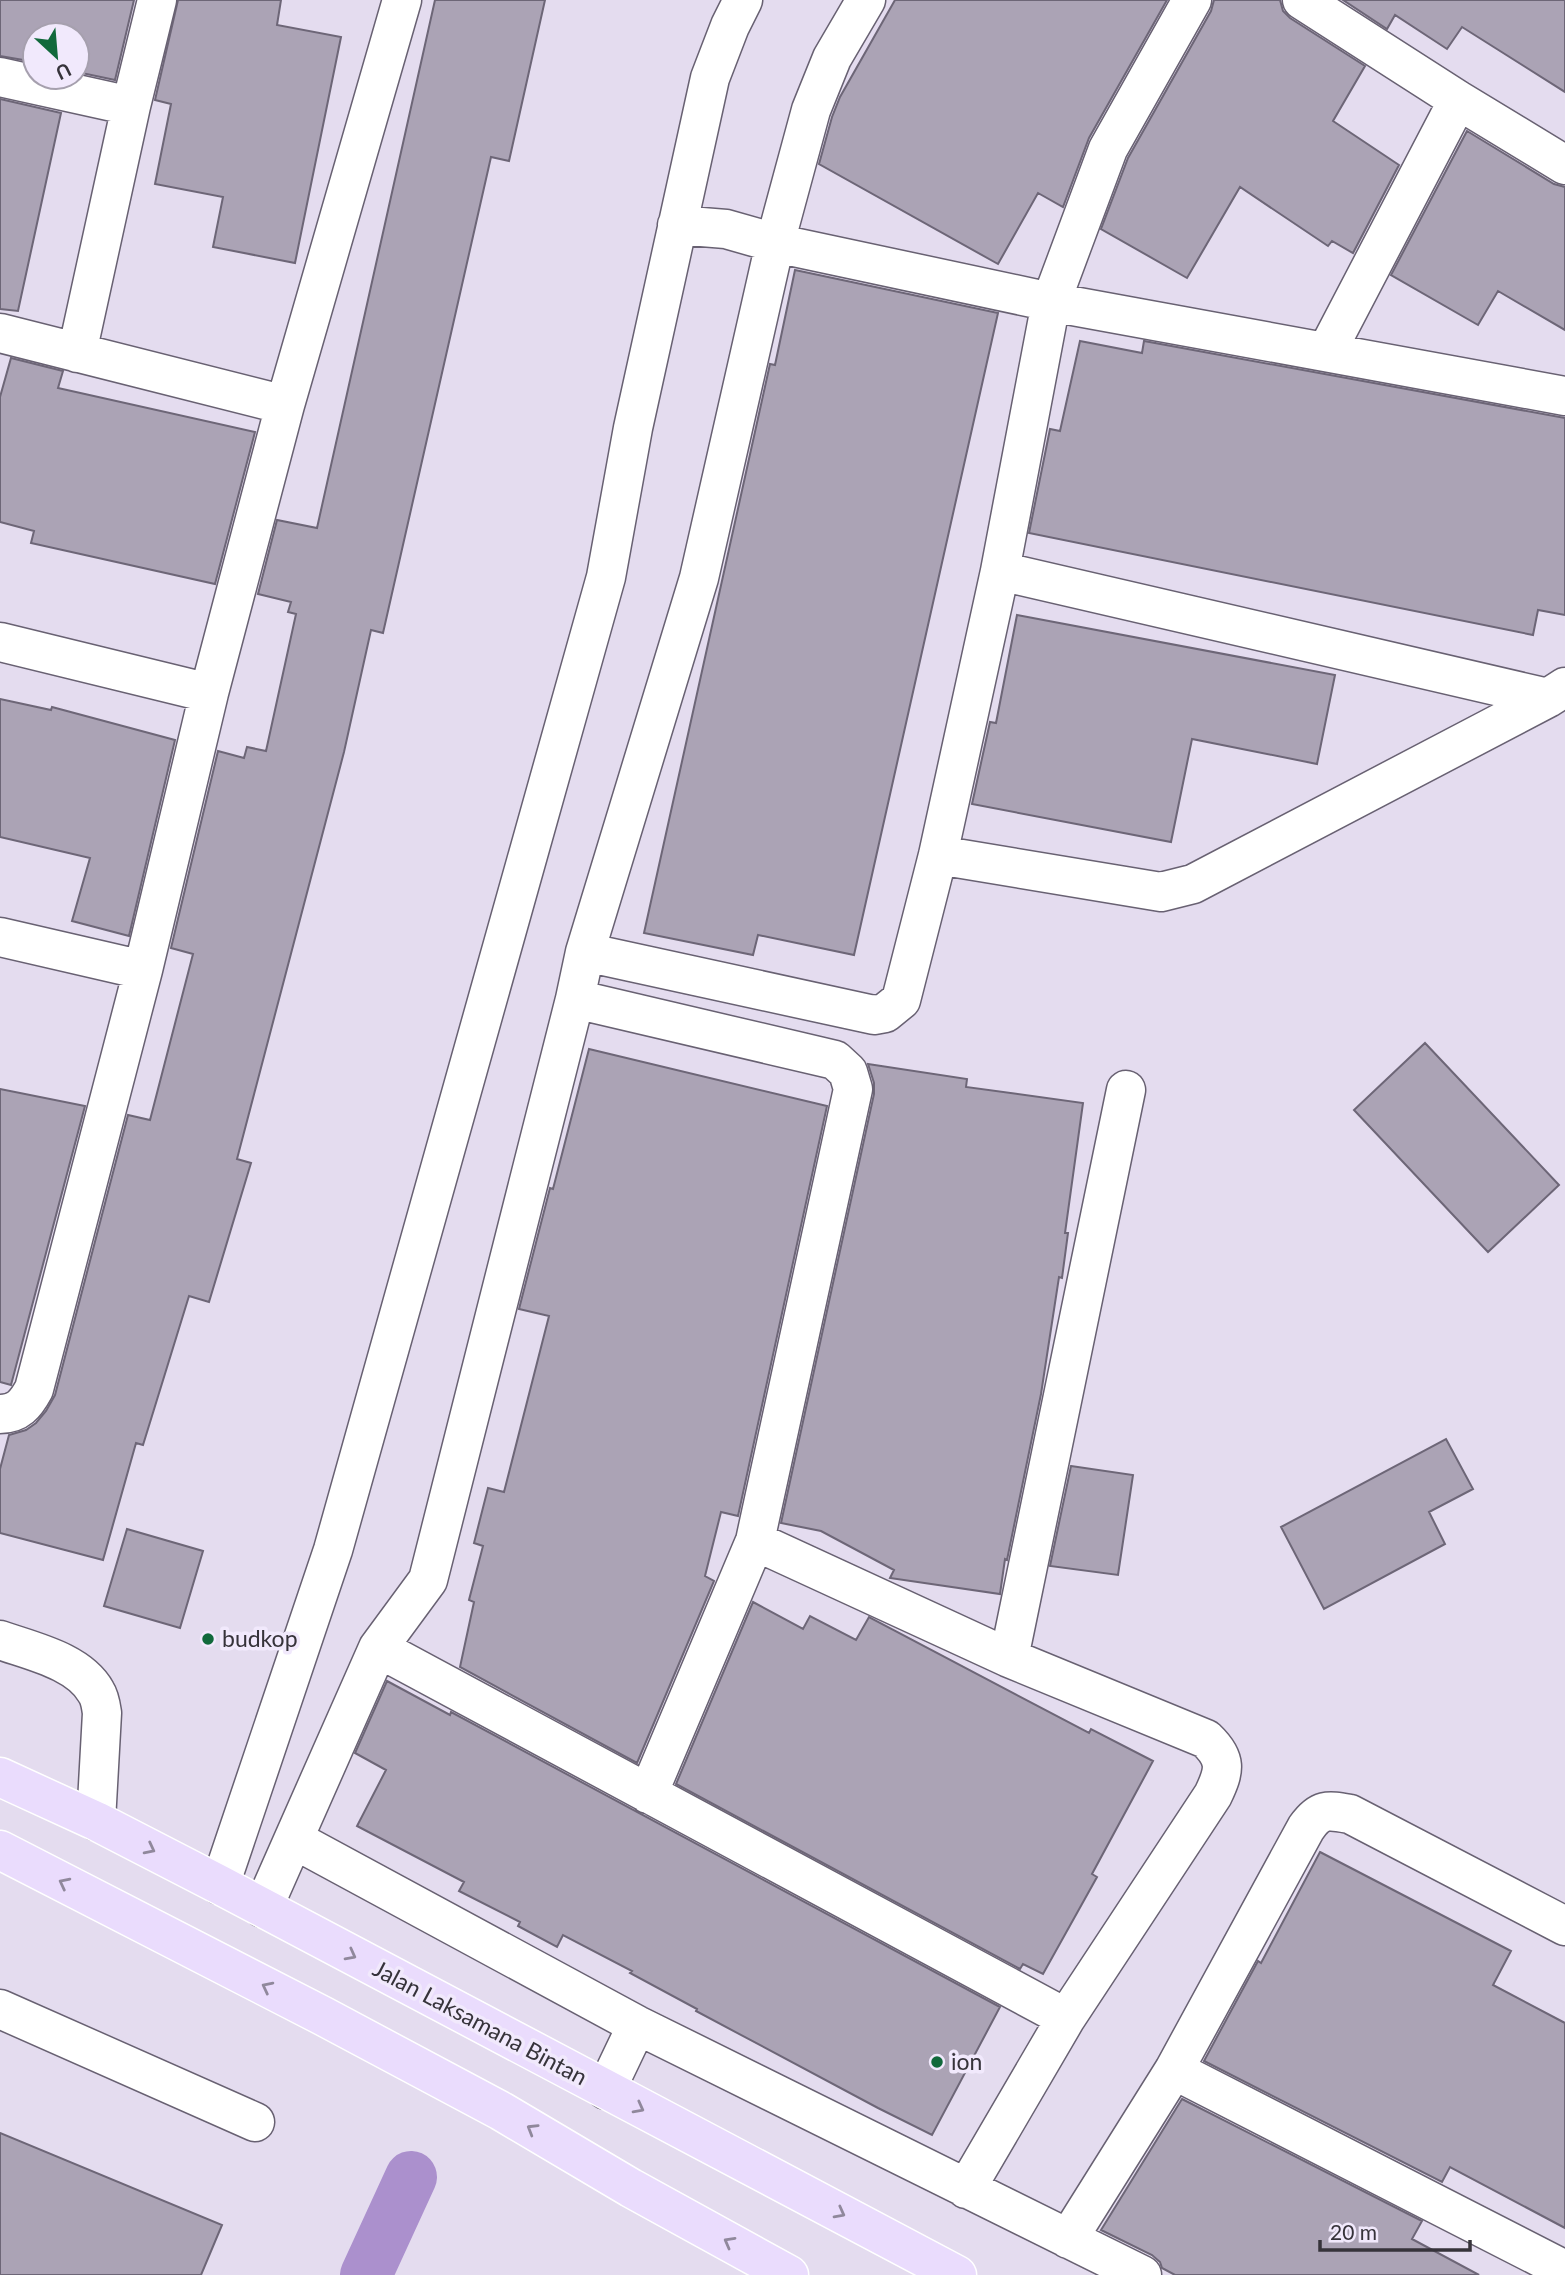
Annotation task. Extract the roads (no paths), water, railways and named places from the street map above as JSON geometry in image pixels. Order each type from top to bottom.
[{"type":"main road","name":"Jalan Laksamana Bintan","points":[[0,1777],[96,1821],[220,1885],[957,2275]]},
{"type":"main road","points":[[0,1850],[489,2104],[631,2188],[789,2275]]},
{"type":"street","points":[[77,353],[131,106],[158,0]]},
{"type":"street","points":[[0,1414],[17,1411],[27,1402],[34,1389],[143,971],[209,693],[285,405],[401,0]]},
{"type":"street","points":[[220,1885],[333,1550],[606,577],[634,428],[710,78],[743,0]]},
{"type":"street","points":[[263,1908],[378,1648],[428,1580],[585,952],[699,578],[775,243],[811,110],[832,58],[866,0]]},
{"type":"street","points":[[585,952],[874,1015],[885,1013],[901,1000],[938,855],[1000,571],[1051,302],[1108,149],[1192,0]]},
{"type":"street","points":[[1302,0],[1565,165]]},
{"type":"street","points":[[0,78],[131,106]]},
{"type":"street","points":[[1327,351],[1458,100]]},
{"type":"street","points":[[677,225],[726,229],[775,243],[1051,302],[1565,396]]},
{"type":"street","points":[[0,333],[285,405]]},
{"type":"street","points":[[1000,571],[1556,692]]},
{"type":"street","points":[[0,642],[209,693]]},
{"type":"street","points":[[938,855],[1161,892],[1193,884],[1556,692]]},
{"type":"street","points":[[0,937],[143,971]]},
{"type":"street","points":[[575,999],[835,1060],[843,1065],[853,1088],[755,1541],[648,1794]]},
{"type":"street","points":[[1009,1658],[1126,1090]]},
{"type":"street","points":[[755,1541],[1009,1658],[1206,1739],[1217,1749],[1222,1763],[1222,1777],[1213,1795],[1066,2018],[966,2189]]},
{"type":"street","points":[[0,1640],[61,1661],[95,1689],[102,1713],[96,1821]]},
{"type":"street","points":[[378,1648],[1066,2018]]},
{"type":"street","points":[[1068,2239],[1174,2070],[1306,1828],[1321,1812],[1350,1814],[1565,1926]]},
{"type":"street","points":[[295,1840],[637,2025],[1142,2275]]},
{"type":"street","points":[[0,2009],[255,2122]]},
{"type":"street","points":[[606,2090],[637,2025]]},
{"type":"street","points":[[1174,2070],[1565,2270]]},
{"type":"waterway","points":[[366,2275],[411,2177]]},
{"type":"place","name":"budkop","points":[[208,1639]]},
{"type":"place","name":"ion","points":[[937,2062]]}]
